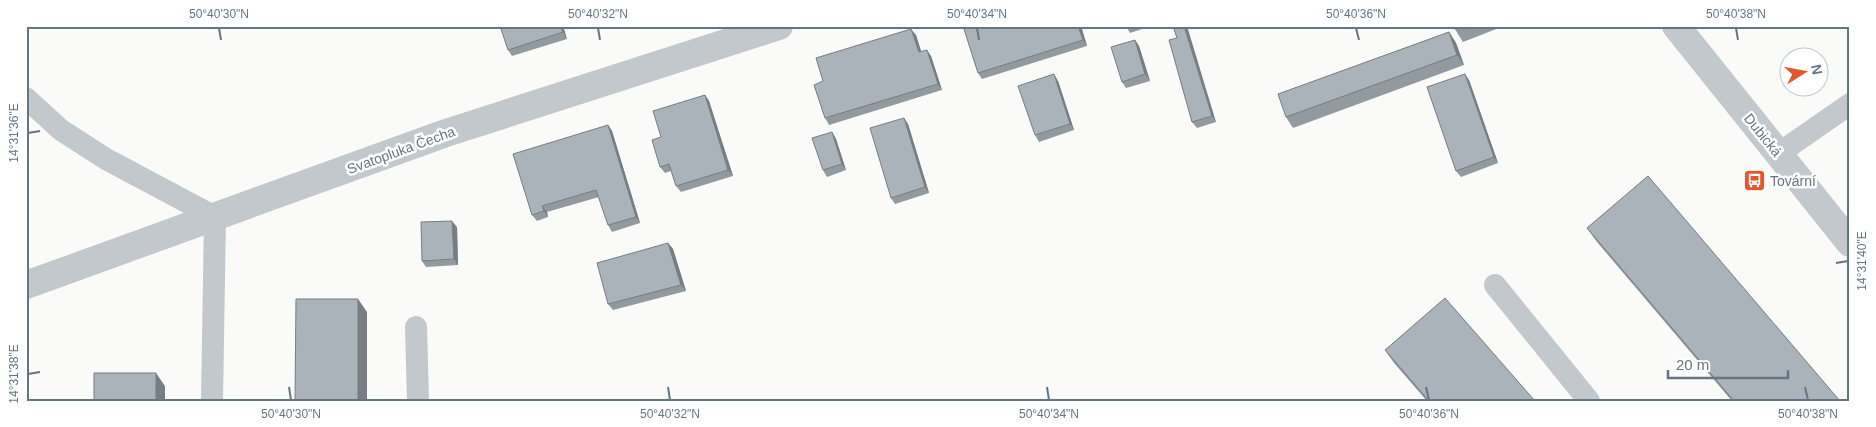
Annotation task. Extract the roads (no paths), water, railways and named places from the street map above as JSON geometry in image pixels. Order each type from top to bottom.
[{"type":"street","name":"Svatopluka Čecha","points":[[26,285],[446,133],[779,26]]},
{"type":"street","name":"Dubická","points":[[1676,26],[1850,243]]},
{"type":"lane","points":[[27,100],[61,130],[106,158],[215,217],[212,401]]},
{"type":"lane","points":[[1778,154],[1850,104]]},
{"type":"lane","points":[[1495,285],[1589,401]]},
{"type":"lane","points":[[416,327],[418,401]]},
{"type":"place","name":"Tovární","points":[[1754,181]]}]
